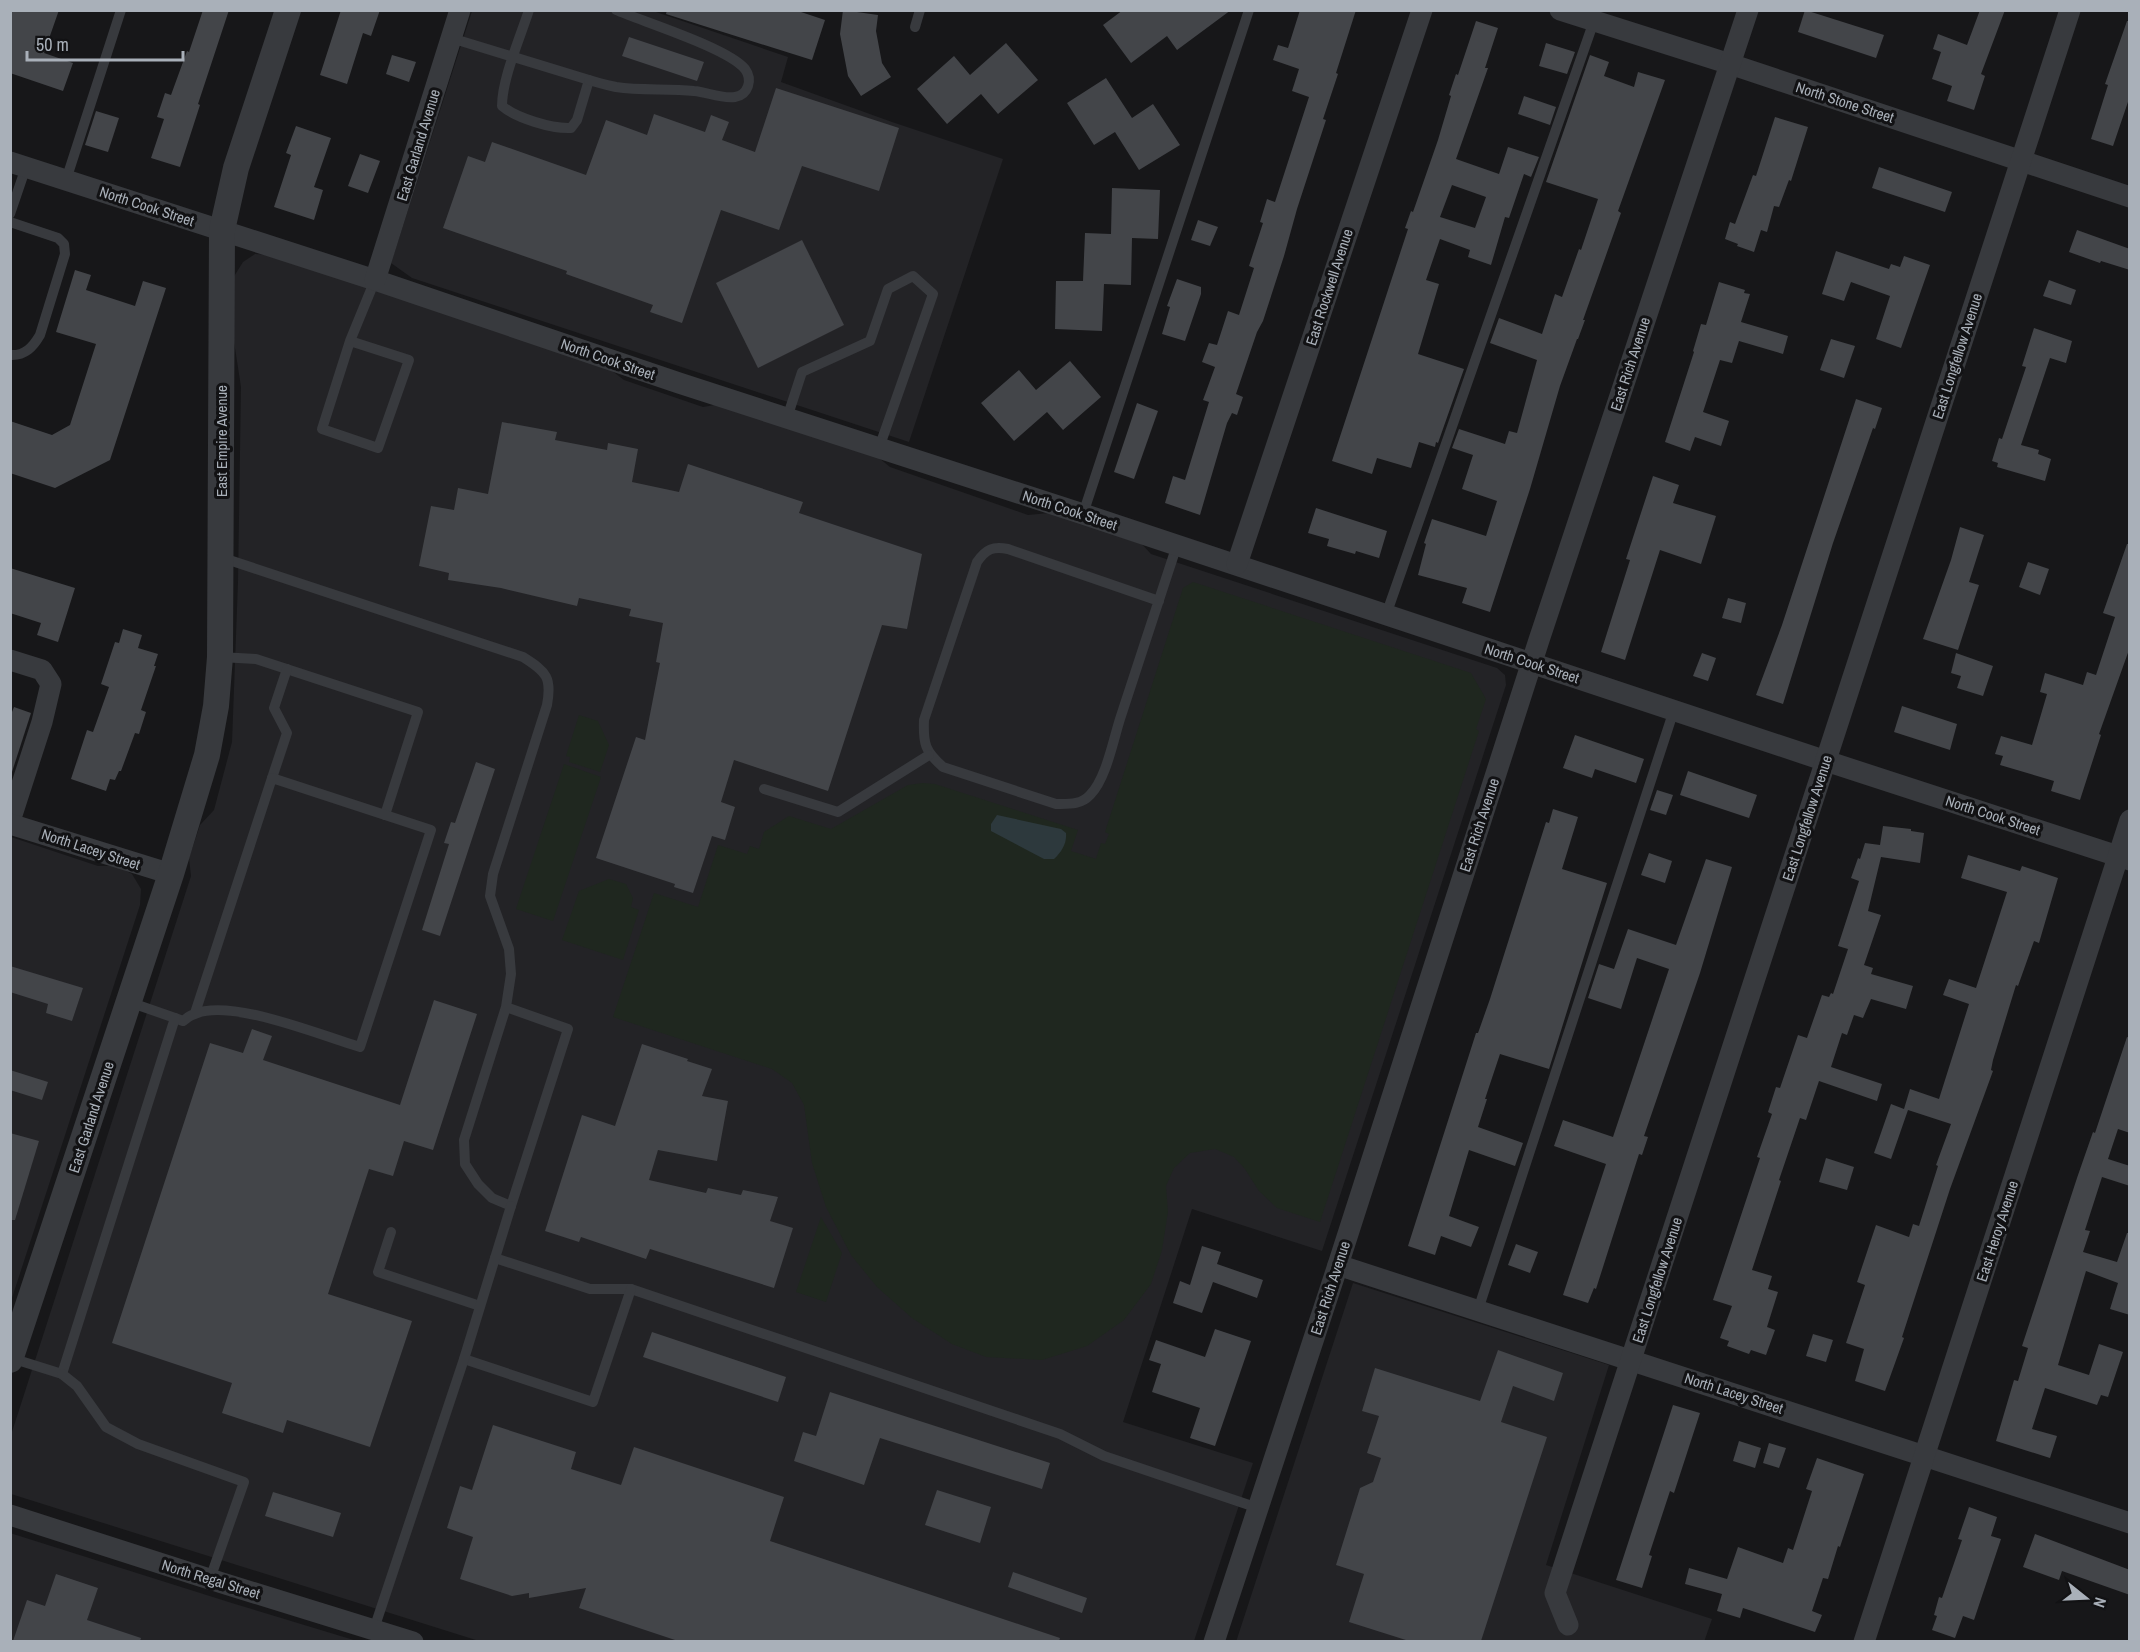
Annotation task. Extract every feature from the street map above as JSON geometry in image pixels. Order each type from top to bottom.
[{"type":"street","name":"East Empire Avenue","points":[[171,874],[207,755],[216,706],[220,657],[222,230],[236,168],[288,10]]},
{"type":"street","name":"East Garland Avenue","points":[[375,280],[460,10]]},
{"type":"street","name":"East Rockwell Avenue","points":[[1237,564],[1422,10]]},
{"type":"street","name":"North Stone Street","points":[[1560,10],[2130,197]]},
{"type":"street","name":"East Rich Avenue","points":[[1214,1641],[1531,663],[1748,10]]},
{"type":"street","name":"East Longfellow Avenue","points":[[1569,1625],[1556,1593],[2070,10]]},
{"type":"street","name":"North Cook Street","points":[[18,164],[2124,858]]},
{"type":"street","points":[[10,660],[42,670],[51,684],[42,722],[10,823]]},
{"type":"street","name":"East Heroy Avenue","points":[[1864,1641],[2124,858],[2130,820]]},
{"type":"street","name":"North Lacey Street","points":[[10,823],[171,874]]},
{"type":"street","name":"East Garland Avenue","points":[[11,1359],[171,874]]},
{"type":"street","name":"North Lacey Street","points":[[1338,1264],[2130,1523]]},
{"type":"street","name":"North Regal Street","points":[[10,1515],[413,1641]]},
{"type":"lane","points":[[66,180],[121,10]]},
{"type":"lane","points":[[529,10],[502,94],[502,106],[510,112],[561,129],[571,128],[577,120],[589,81]]},
{"type":"lane","points":[[451,38],[589,81],[617,87],[694,91],[726,97],[736,97],[744,93],[749,78],[746,70],[738,63],[709,47],[616,10]]},
{"type":"lane","points":[[915,27],[920,10]]},
{"type":"lane","points":[[1083,514],[1249,10]]},
{"type":"lane","points":[[1386,615],[1593,21]]},
{"type":"lane","points":[[10,214],[18,164]]},
{"type":"lane","points":[[10,222],[58,238],[64,244],[65,255],[40,335],[27,352],[10,355]]},
{"type":"lane","points":[[787,418],[802,372],[870,341],[888,289],[912,276],[933,294],[879,448]]},
{"type":"lane","points":[[350,341],[409,360],[378,448],[322,429],[350,341],[375,280]]},
{"type":"lane","points":[[1159,601],[1008,549],[996,546],[984,551],[977,562],[924,720],[923,739],[930,755],[943,767],[1056,804],[1075,805],[1089,797],[1098,785],[1159,601],[1177,545]]},
{"type":"lane","points":[[220,557],[523,657],[540,667],[550,686],[547,705],[493,874],[490,896],[509,949],[512,974],[506,1007],[464,1140],[465,1164],[478,1184],[492,1198],[511,1206]]},
{"type":"lane","points":[[220,657],[256,658],[418,712],[385,815]]},
{"type":"lane","points":[[195,1013],[287,733],[274,708],[287,669]]},
{"type":"lane","points":[[1478,1310],[1674,710]]},
{"type":"lane","points":[[764,789],[838,813],[930,755]]},
{"type":"lane","points":[[129,1002],[183,1021],[195,1013],[247,1012],[360,1047],[431,830],[272,778]]},
{"type":"lane","points":[[374,1629],[464,1359],[568,1029],[506,1007]]},
{"type":"lane","points":[[62,1374],[175,1018]]},
{"type":"lane","points":[[391,1232],[378,1272],[480,1306]]},
{"type":"lane","points":[[495,1258],[590,1289],[631,1289],[1060,1434],[1104,1456],[1258,1508]]},
{"type":"lane","points":[[464,1359],[593,1402],[631,1289]]},
{"type":"lane","points":[[11,1359],[62,1374],[77,1386],[106,1427],[138,1444],[244,1482],[210,1579]]},
{"type":"shaded area","points":[[472,11],[653,11],[788,57],[781,82],[1003,159],[909,442],[412,278],[391,263]]},
{"type":"shaded area","points":[[255,254],[271,255],[607,367],[624,380],[703,407],[720,404],[874,454],[890,467],[1028,515],[1049,513],[1138,540],[1151,554],[1497,668],[1505,675],[1506,685],[1322,1251],[1192,1209],[1123,1422],[1253,1463],[1194,1641],[479,1641],[11,1494],[11,1435],[191,876],[189,858],[200,825],[214,810],[232,742],[238,582],[241,387],[233,335],[233,278],[243,262]]},
{"type":"shaded area","points":[[1193,582],[1471,673],[1486,699],[1476,729],[1479,731],[1320,1222],[1277,1208],[1259,1191],[1234,1157],[1215,1149],[1190,1153],[1174,1168],[1166,1186],[1168,1212],[1162,1250],[1151,1284],[1124,1320],[1087,1346],[1042,1360],[986,1357],[952,1344],[912,1318],[877,1287],[851,1255],[826,1207],[812,1163],[804,1105],[792,1083],[772,1069],[613,1017],[654,893],[698,907],[718,845],[747,854],[750,846],[759,849],[764,832],[789,816],[831,829],[908,785],[935,784],[1078,830],[1071,851],[1096,859],[1101,843],[1105,844],[1109,834],[1105,832],[1183,588]]},
{"type":"shaded area","points":[[579,715],[598,721],[609,745],[600,772],[569,762],[570,757],[566,756]]},
{"type":"shaded area","points":[[564,764],[601,777],[553,921],[516,909]]},
{"type":"shaded area","points":[[997,815],[1061,829],[1066,833],[1063,848],[1054,859],[1044,859],[991,831],[991,824]]},
{"type":"shaded area","points":[[11,837],[98,866],[117,866],[132,874],[141,889],[140,905],[11,1301]]},
{"type":"shaded area","points":[[609,879],[626,884],[633,898],[631,907],[639,910],[623,960],[562,940],[579,891]]},
{"type":"shaded area","points":[[821,1217],[842,1253],[826,1302],[796,1292]]},
{"type":"shaded area","points":[[1353,1283],[1609,1365],[1546,1565],[1712,1619],[1704,1642],[1236,1642]]},
{"type":"shaded area","points":[[10,1533],[235,1604],[357,1641],[11,1641]]},
{"type":"building","points":[[10,10],[59,10],[44,53],[73,63],[63,91],[10,73]]},
{"type":"building","points":[[203,10],[229,10],[180,167],[151,158],[164,119],[157,117],[165,93],[171,95]]},
{"type":"building","points":[[341,10],[380,10],[371,36],[363,33],[347,84],[320,75]]},
{"type":"building","points":[[667,10],[795,10],[825,20],[812,60],[666,14]]},
{"type":"building","points":[[843,10],[878,15],[876,31],[882,63],[891,77],[861,96],[848,76],[840,34]]},
{"type":"building","points":[[1123,10],[1231,10],[1177,50],[1167,36],[1131,63],[1103,25]]},
{"type":"building","points":[[1300,10],[1356,10],[1323,119],[1326,120],[1284,256],[1236,394],[1243,397],[1237,415],[1232,413],[1227,423],[1200,515],[1165,503],[1173,476],[1185,480],[1209,402],[1203,400],[1215,367],[1202,362],[1209,343],[1217,345],[1228,311],[1239,315],[1254,268],[1249,266],[1263,223],[1260,222],[1267,199],[1275,202],[1309,97],[1292,91],[1299,69],[1273,60],[1278,45],[1288,48]]},
{"type":"building","points":[[1805,10],[1884,35],[1876,58],[1798,32]]},
{"type":"building","points":[[1980,10],[2005,10],[1981,74],[1985,76],[1974,110],[1947,101],[1952,86],[1932,79],[1941,52],[1933,49],[1938,34],[1967,45]]},
{"type":"building","points":[[1476,21],[1498,28],[1485,68],[1488,68],[1456,159],[1499,174],[1508,147],[1539,157],[1531,177],[1524,174],[1509,218],[1505,217],[1491,265],[1468,257],[1470,250],[1440,239],[1426,280],[1439,284],[1418,354],[1464,369],[1435,447],[1419,442],[1411,468],[1377,458],[1372,474],[1332,461],[1408,229],[1405,228],[1411,211],[1413,212],[1438,140],[1451,96],[1449,95],[1456,74],[1458,75]],"holes":[[[1452,185],[1486,197],[1475,228],[1440,217]]]},
{"type":"building","points":[[2127,21],[2130,21],[2130,96],[2113,146],[2091,139],[2108,85],[2105,84]]},
{"type":"building","points":[[629,37],[704,62],[697,81],[622,56]]},
{"type":"building","points":[[1006,43],[1038,80],[998,114],[981,94],[947,124],[917,89],[954,56],[970,75]]},
{"type":"building","points":[[1546,43],[1575,52],[1567,74],[1539,66]]},
{"type":"building","points":[[392,55],[416,62],[409,82],[386,74]]},
{"type":"building","points":[[1590,55],[1609,62],[1604,76],[1634,87],[1638,72],[1665,80],[1618,211],[1621,213],[1583,320],[1585,320],[1560,386],[1530,489],[1490,612],[1462,603],[1467,588],[1418,575],[1426,544],[1424,543],[1432,519],[1486,536],[1497,501],[1462,489],[1473,455],[1452,448],[1459,429],[1505,444],[1509,431],[1517,433],[1537,360],[1490,343],[1499,318],[1542,334],[1555,294],[1562,297],[1598,199],[1546,182]]},
{"type":"building","points":[[1106,78],[1132,118],[1153,104],[1180,145],[1139,170],[1115,132],[1094,145],[1067,103]]},
{"type":"building","points":[[776,88],[899,128],[879,191],[802,166],[779,230],[721,210],[682,323],[650,312],[653,305],[566,274],[567,271],[443,228],[468,156],[485,162],[492,142],[586,175],[606,120],[647,135],[654,114],[705,132],[711,115],[729,122],[722,140],[755,152]]},
{"type":"building","points":[[1524,96],[1556,107],[1550,125],[1518,114]]},
{"type":"building","points":[[96,111],[119,118],[108,152],[85,145]]},
{"type":"building","points":[[1775,117],[1808,127],[1791,181],[1789,180],[1779,207],[1774,206],[1767,232],[1761,230],[1754,252],[1725,239],[1730,222],[1735,224],[1753,175],[1756,176]]},
{"type":"building","points":[[296,126],[331,138],[314,187],[323,190],[314,220],[274,207],[291,155],[286,153]]},
{"type":"building","points":[[360,154],[380,161],[368,193],[348,186]]},
{"type":"building","points":[[1879,167],[1952,192],[1945,212],[1872,188]]},
{"type":"building","points":[[1112,188],[1160,190],[1158,239],[1132,238],[1131,285],[1104,284],[1102,331],[1055,329],[1056,281],[1083,281],[1085,233],[1111,234]]},
{"type":"building","points":[[1198,220],[1218,227],[1210,246],[1191,240]]},
{"type":"building","points":[[2077,230],[2130,249],[2130,270],[2069,252]]},
{"type":"building","points":[[802,240],[844,325],[758,368],[716,283]]},
{"type":"building","points":[[1836,251],[1889,269],[1891,264],[1900,267],[1904,256],[1930,265],[1901,348],[1876,339],[1890,296],[1851,282],[1844,301],[1822,294]]},
{"type":"building","points":[[75,270],[91,275],[86,290],[135,306],[143,281],[166,288],[110,460],[55,488],[10,473],[10,421],[52,435],[70,425],[96,344],[56,332]]},
{"type":"building","points":[[1177,279],[1201,287],[1201,294],[1185,341],[1162,334],[1170,307],[1167,306]]},
{"type":"building","points":[[2049,280],[2076,290],[2071,305],[2043,296]]},
{"type":"building","points":[[1719,282],[1745,290],[1744,293],[1750,294],[1741,322],[1788,336],[1783,354],[1739,341],[1732,363],[1720,360],[1703,412],[1729,421],[1721,446],[1695,437],[1690,451],[1665,442],[1701,324],[1706,325]]},
{"type":"building","points":[[2034,328],[2072,341],[2066,363],[2050,358],[2021,445],[2039,450],[2038,454],[2051,459],[2045,481],[1997,467],[1998,463],[1992,461],[1999,438],[2002,439],[2026,367],[2022,366]]},
{"type":"building","points":[[1831,339],[1855,346],[1844,378],[1820,370]]},
{"type":"building","points":[[1070,361],[1101,397],[1063,430],[1047,412],[1014,441],[981,403],[1019,370],[1036,390]]},
{"type":"building","points":[[1856,399],[1882,408],[1833,543],[1783,704],[1756,695],[1782,625]]},
{"type":"building","points":[[1137,403],[1158,411],[1134,479],[1114,472]]},
{"type":"building","points":[[502,422],[557,432],[555,440],[607,450],[608,443],[638,449],[632,482],[679,492],[688,464],[803,502],[799,513],[922,554],[907,629],[882,625],[828,791],[734,760],[721,802],[735,807],[725,840],[712,836],[693,893],[674,887],[675,884],[596,858],[636,737],[645,740],[660,663],[656,662],[663,623],[629,616],[631,609],[579,598],[577,606],[501,588],[448,580],[449,573],[419,566],[431,506],[454,510],[458,488],[488,494]]},
{"type":"building","points":[[1653,476],[1679,485],[1673,503],[1716,516],[1701,564],[1660,550],[1625,660],[1601,652],[1630,560],[1626,559]]},
{"type":"building","points":[[1316,508],[1387,531],[1379,558],[1327,546],[1329,539],[1308,533]]},
{"type":"building","points":[[1960,527],[1984,535],[1969,582],[1979,585],[1958,650],[1923,639],[1951,560]]},
{"type":"building","points":[[2127,544],[2130,544],[2130,647],[2099,734],[2101,735],[2080,800],[2051,791],[2054,781],[2000,765],[2003,756],[1995,754],[2001,736],[2032,745],[2047,694],[2040,692],[2045,673],[2083,685],[2087,672],[2096,675],[2115,617],[2103,613]]},
{"type":"building","points":[[2028,562],[2049,569],[2040,595],[2019,587]]},
{"type":"building","points":[[10,568],[75,588],[58,642],[37,635],[41,623],[10,613]]},
{"type":"building","points":[[1728,598],[1746,603],[1741,623],[1722,618]]},
{"type":"building","points":[[123,629],[142,635],[138,648],[158,654],[141,710],[146,712],[139,734],[135,733],[121,771],[115,780],[110,779],[106,791],[71,779],[87,730],[93,732],[109,687],[101,684],[115,642],[119,643]]},
{"type":"building","points":[[1702,653],[1716,658],[1708,681],[1693,676]]},
{"type":"building","points":[[1956,653],[1993,666],[1983,696],[1957,688],[1961,676],[1951,673]]},
{"type":"building","points":[[1902,706],[1957,724],[1950,750],[1894,732]]},
{"type":"building","points":[[14,707],[31,713],[11,775],[10,717]]},
{"type":"building","points":[[1575,735],[1644,759],[1636,783],[1595,769],[1592,778],[1563,768]]},
{"type":"building","points":[[476,762],[495,769],[440,936],[422,930],[449,844],[444,843],[451,822],[455,823]]},
{"type":"building","points":[[1688,771],[1757,795],[1749,818],[1680,795]]},
{"type":"building","points":[[1657,790],[1673,795],[1666,815],[1650,810]]},
{"type":"building","points":[[1553,809],[1578,817],[1562,869],[1607,883],[1549,1069],[1500,1054],[1485,1099],[1487,1099],[1478,1127],[1523,1143],[1515,1166],[1469,1150],[1449,1216],[1479,1227],[1471,1247],[1441,1236],[1435,1255],[1408,1246],[1546,822],[1549,823]]},
{"type":"building","points":[[1883,826],[1924,833],[1920,863],[1881,857],[1868,911],[1881,915],[1864,965],[1873,968],[1871,974],[1913,986],[1906,1009],[1871,999],[1863,1018],[1854,1015],[1847,1035],[1842,1033],[1831,1067],[1882,1084],[1877,1101],[1819,1081],[1806,1120],[1800,1118],[1752,1270],[1772,1276],[1768,1289],[1778,1292],[1767,1327],[1775,1330],[1766,1355],[1751,1350],[1749,1354],[1727,1346],[1729,1341],[1720,1338],[1732,1306],[1713,1300],[1760,1158],[1757,1157],[1772,1114],[1768,1112],[1776,1087],[1780,1088],[1798,1035],[1807,1038],[1822,995],[1829,997],[1831,993],[1833,994],[1848,949],[1838,946],[1859,881],[1851,878],[1858,858],[1860,859],[1865,843],[1880,845]]},
{"type":"building","points":[[1649,853],[1672,861],[1665,883],[1641,875]]},
{"type":"building","points":[[1968,855],[2020,871],[2022,866],[2058,878],[2039,943],[2034,941],[2018,986],[2016,985],[1993,1060],[1991,1070],[1993,1071],[1950,1189],[1902,1337],[1904,1338],[1885,1391],[1855,1381],[1864,1349],[1846,1343],[1865,1285],[1857,1282],[1876,1225],[1909,1237],[1913,1224],[1919,1226],[1938,1166],[1936,1165],[1951,1124],[1908,1110],[1891,1159],[1874,1153],[1891,1104],[1904,1109],[1910,1089],[1939,1099],[1969,1004],[1943,995],[1949,979],[1976,988],[2007,892],[1961,878]]},
{"type":"building","points":[[1706,859],[1732,867],[1700,973],[1644,1136],[1648,1137],[1642,1155],[1639,1154],[1596,1289],[1594,1288],[1588,1303],[1563,1295],[1606,1164],[1554,1146],[1563,1120],[1613,1137],[1669,969],[1637,958],[1621,1009],[1588,998],[1599,964],[1614,969],[1628,929],[1676,945]]},
{"type":"building","points":[[10,966],[83,988],[72,1021],[46,1013],[48,1004],[10,992]]},
{"type":"building","points":[[434,1000],[477,1014],[433,1150],[404,1141],[393,1176],[369,1169],[328,1294],[412,1321],[370,1447],[287,1420],[283,1433],[222,1413],[232,1383],[112,1343],[210,1043],[243,1053],[252,1029],[272,1036],[263,1060],[400,1105]]},
{"type":"building","points":[[2127,1037],[2130,1038],[2130,1133],[2118,1129],[2108,1159],[2130,1166],[2130,1186],[2102,1177],[2085,1230],[2090,1231],[2083,1252],[2117,1262],[2127,1233],[2130,1233],[2130,1315],[2110,1309],[2118,1283],[2086,1271],[2058,1365],[2089,1375],[2099,1344],[2123,1352],[2108,1397],[2101,1395],[2097,1405],[2045,1388],[2032,1429],[2057,1436],[2050,1458],[1996,1441],[2014,1380],[2018,1381],[2028,1348],[2022,1346],[2077,1178],[2093,1132],[2095,1133]]},
{"type":"building","points":[[642,1044],[712,1069],[702,1096],[728,1101],[717,1161],[658,1150],[649,1180],[706,1193],[708,1188],[741,1195],[743,1190],[778,1197],[770,1221],[793,1228],[774,1288],[650,1249],[646,1259],[581,1237],[579,1242],[545,1231],[582,1115],[615,1126]]},
{"type":"building","points":[[10,1070],[48,1082],[42,1100],[10,1090]]},
{"type":"building","points":[[10,1133],[39,1141],[15,1220],[10,1220]]},
{"type":"building","points":[[1826,1158],[1854,1167],[1847,1190],[1819,1182]]},
{"type":"building","points":[[1516,1244],[1538,1252],[1530,1273],[1508,1265]]},
{"type":"building","points":[[1202,1246],[1221,1252],[1217,1264],[1263,1280],[1257,1298],[1213,1282],[1202,1313],[1173,1303],[1180,1281],[1190,1285]]},
{"type":"building","points":[[1215,1329],[1251,1341],[1215,1446],[1190,1438],[1200,1408],[1152,1392],[1161,1364],[1149,1360],[1156,1340],[1205,1357]]},
{"type":"building","points":[[652,1332],[786,1377],[778,1402],[643,1357]]},
{"type":"building","points":[[1813,1334],[1833,1340],[1826,1362],[1806,1356]]},
{"type":"building","points":[[1498,1350],[1563,1373],[1554,1401],[1513,1386],[1501,1422],[1547,1437],[1481,1641],[1409,1641],[1349,1622],[1364,1574],[1336,1565],[1360,1488],[1373,1482],[1381,1458],[1367,1453],[1379,1416],[1362,1411],[1375,1368],[1480,1401]]},
{"type":"building","points":[[830,1392],[1050,1463],[1042,1489],[880,1438],[864,1485],[794,1461],[803,1432],[816,1436]]},
{"type":"building","points":[[1673,1405],[1700,1413],[1674,1493],[1670,1491],[1649,1555],[1652,1556],[1642,1588],[1616,1580]]},
{"type":"building","points":[[493,1425],[576,1452],[571,1469],[621,1485],[634,1447],[784,1497],[770,1541],[1060,1638],[1059,1641],[678,1641],[579,1608],[586,1588],[529,1598],[529,1593],[512,1596],[460,1579],[473,1537],[447,1528],[460,1486],[472,1490]]},
{"type":"building","points":[[1739,1441],[1761,1448],[1755,1468],[1733,1461]]},
{"type":"building","points":[[1769,1443],[1786,1448],[1779,1468],[1763,1463]]},
{"type":"building","points":[[1817,1458],[1864,1474],[1828,1579],[1823,1578],[1812,1611],[1822,1615],[1815,1632],[1743,1608],[1740,1618],[1717,1611],[1722,1594],[1685,1584],[1689,1568],[1727,1579],[1738,1547],[1783,1563],[1788,1548],[1793,1550],[1812,1491],[1806,1489]]},
{"type":"building","points":[[937,1490],[991,1507],[980,1543],[925,1525]]},
{"type":"building","points":[[273,1492],[341,1513],[333,1537],[265,1516]]},
{"type":"building","points":[[1969,1507],[1997,1517],[1991,1536],[2001,1539],[1974,1620],[1963,1616],[1955,1638],[1932,1630],[1937,1616],[1934,1615],[1939,1597],[1942,1598],[1962,1540],[1958,1539]]},
{"type":"building","points":[[2035,1534],[2130,1570],[2130,1595],[2062,1571],[2059,1580],[2023,1567]]},
{"type":"building","points":[[1013,1572],[1087,1598],[1082,1613],[1008,1587]]},
{"type":"building","points":[[56,1574],[98,1588],[87,1620],[141,1638],[140,1641],[13,1641],[27,1600],[45,1606]]}]
